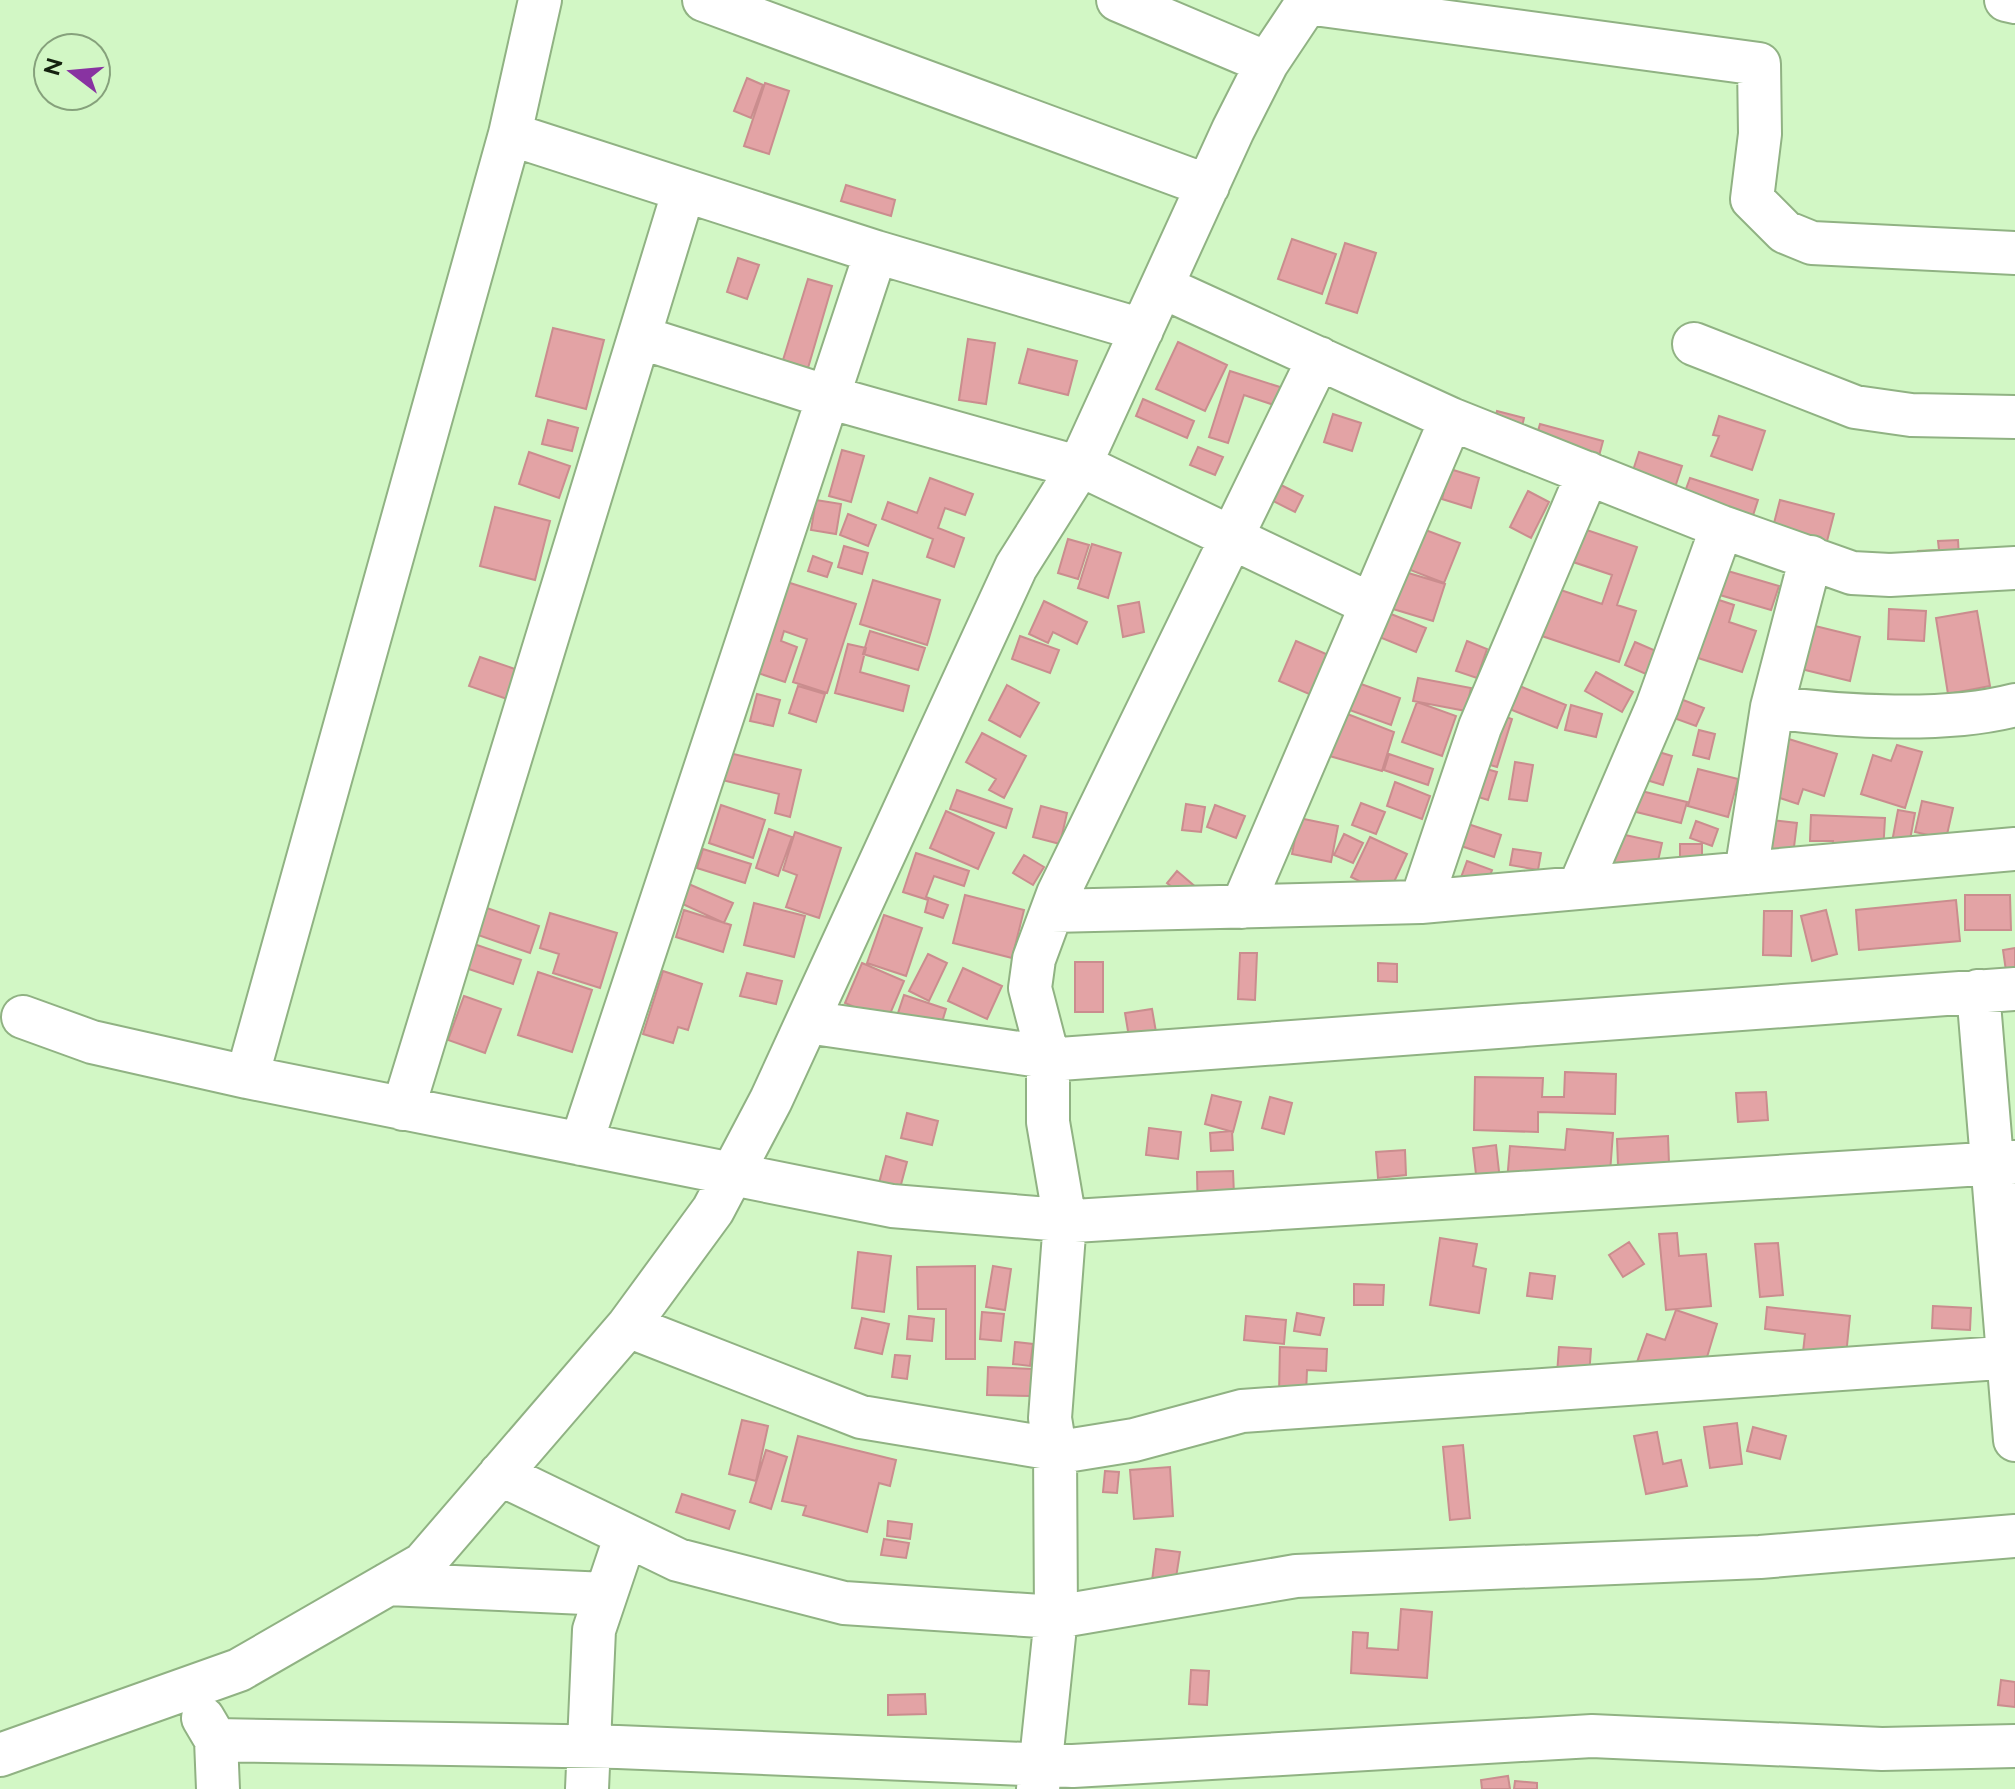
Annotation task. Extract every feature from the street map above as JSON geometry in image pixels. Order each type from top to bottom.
[{"type":"street","points":[[247,1077],[510,134],[540,0]]},
{"type":"street","points":[[704,0],[1208,186]]},
{"type":"street","points":[[1118,0],[1267,63]]},
{"type":"street","points":[[2006,0],[2015,2]]},
{"type":"street","points":[[0,1755],[239,1670],[423,1564],[628,1326],[713,1210],[778,1086],[1016,567],[1079,467],[1267,63],[1307,1],[1759,64],[1760,134],[1752,199],[1785,232],[1812,243],[2015,253]]},
{"type":"street","points":[[510,134],[876,252],[1142,330]]},
{"type":"street","points":[[403,1109],[684,190]]},
{"type":"street","points":[[581,1144],[876,252]]},
{"type":"street","points":[[1180,295],[1451,419],[1722,527],[1852,573],[1890,575],[2015,568]]},
{"type":"street","points":[[639,337],[828,397],[1079,467],[1370,604]]},
{"type":"street","points":[[1694,344],[1855,407],[1911,415],[2015,417]]},
{"type":"street","points":[[1039,1777],[1056,1617],[1055,1449],[1050,1418],[1065,1221],[1048,1122],[1048,1057],[1030,988],[1034,959],[1052,911],[1319,358]]},
{"type":"street","points":[[1242,907],[1451,419]]},
{"type":"street","points":[[1421,902],[1480,727],[1588,473]]},
{"type":"street","points":[[1579,888],[1657,707],[1722,527]]},
{"type":"street","points":[[1746,873],[1772,707],[1811,557]]},
{"type":"street","points":[[1772,707],[1868,715],[1967,712],[2015,705]]},
{"type":"street","points":[[1052,911],[1421,902],[2015,849]]},
{"type":"street","points":[[821,1024],[1048,1057],[1996,990],[2015,1440]]},
{"type":"street","points":[[23,1017],[92,1042],[247,1077],[892,1206],[1065,1221],[2002,1163]]},
{"type":"street","points":[[628,1326],[861,1417],[1066,1451],[1134,1440],[1242,1411],[2011,1357]]},
{"type":"street","points":[[500,1474],[678,1560],[844,1603],[1056,1617],[1296,1576],[1760,1557],[2015,1536]]},
{"type":"street","points":[[587,1789],[594,1630],[626,1535]]},
{"type":"street","points":[[388,1584],[606,1594]]},
{"type":"street","points":[[187,1688],[216,1740],[218,1789]]},
{"type":"street","points":[[216,1740],[589,1747],[1039,1777],[1089,1765],[1592,1736],[1882,1749],[2015,1746]]},
{"type":"building","points":[[747,78],[763,85],[751,118],[734,111]]},
{"type":"building","points":[[765,83],[789,91],[769,154],[744,146]]},
{"type":"building","points":[[846,185],[895,200],[891,216],[841,201]]},
{"type":"building","points":[[1292,239],[1336,254],[1322,294],[1278,279]]},
{"type":"building","points":[[1345,243],[1376,253],[1357,313],[1326,303]]},
{"type":"building","points":[[738,258],[759,265],[747,299],[727,292]]},
{"type":"building","points":[[808,279],[832,286],[808,368],[783,360]]},
{"type":"building","points":[[553,328],[604,340],[586,409],[536,396]]},
{"type":"building","points":[[968,339],[995,343],[986,404],[959,400]]},
{"type":"building","points":[[1178,342],[1227,365],[1205,411],[1156,389]]},
{"type":"building","points":[[1028,349],[1077,361],[1068,395],[1019,383]]},
{"type":"building","points":[[1230,371],[1283,388],[1277,406],[1244,395],[1228,443],[1209,437]]},
{"type":"building","points":[[1143,399],[1194,421],[1187,438],[1136,416]]},
{"type":"building","points":[[1497,411],[1524,418],[1518,444],[1490,437]]},
{"type":"building","points":[[1333,414],[1361,423],[1352,451],[1324,442]]},
{"type":"building","points":[[1719,416],[1765,431],[1752,470],[1711,456],[1719,436],[1713,435]]},
{"type":"building","points":[[548,420],[578,428],[572,451],[542,444]]},
{"type":"building","points":[[1540,424],[1603,441],[1592,482],[1532,452]]},
{"type":"building","points":[[1198,447],[1223,457],[1215,475],[1190,465]]},
{"type":"building","points":[[842,450],[864,456],[851,502],[829,496]]},
{"type":"building","points":[[529,452],[570,466],[559,498],[519,484]]},
{"type":"building","points":[[1639,452],[1682,466],[1665,518],[1622,504]]},
{"type":"building","points":[[1450,469],[1479,478],[1471,508],[1442,499]]},
{"type":"building","points":[[930,478],[973,494],[965,515],[945,508],[938,528],[964,538],[954,567],[927,557],[933,539],[882,519],[888,502],[917,513]]},
{"type":"building","points":[[1690,478],[1758,500],[1745,540],[1683,497]]},
{"type":"building","points":[[1279,484],[1303,496],[1295,512],[1271,500]]},
{"type":"building","points":[[1528,491],[1549,502],[1531,538],[1510,527]]},
{"type":"building","points":[[816,500],[841,504],[836,534],[811,530]]},
{"type":"building","points":[[1780,500],[1834,514],[1820,568],[1766,554]]},
{"type":"building","points":[[495,507],[550,521],[535,580],[480,566]]},
{"type":"building","points":[[848,514],[876,525],[868,546],[840,535]]},
{"type":"building","points":[[1415,526],[1460,543],[1444,583],[1400,566]]},
{"type":"building","points":[[1575,526],[1637,547],[1617,605],[1636,611],[1619,662],[1533,633],[1549,586],[1602,604],[1612,575],[1564,559]]},
{"type":"building","points":[[1068,539],[1089,545],[1078,579],[1058,573]]},
{"type":"building","points":[[1958,540],[1960,577],[1920,580],[1918,551],[1939,550],[1938,541]]},
{"type":"building","points":[[1092,544],[1121,553],[1108,598],[1078,588]]},
{"type":"building","points":[[844,546],[868,553],[862,574],[838,567]]},
{"type":"building","points":[[813,556],[832,563],[827,577],[808,571]]},
{"type":"building","points":[[1395,569],[1445,584],[1433,621],[1383,606]]},
{"type":"building","points":[[1721,569],[1779,586],[1771,610],[1713,593]]},
{"type":"building","points":[[873,580],[940,600],[927,645],[860,624]]},
{"type":"building","points":[[787,582],[856,604],[827,693],[793,682],[807,639],[784,631],[781,641],[797,647],[785,682],[758,673]]},
{"type":"building","points":[[1713,598],[1734,605],[1729,622],[1756,631],[1742,672],[1695,657]]},
{"type":"building","points":[[1044,601],[1087,622],[1077,644],[1053,632],[1048,643],[1029,634]]},
{"type":"building","points":[[1139,602],[1144,632],[1123,637],[1118,606]]},
{"type":"building","points":[[1376,608],[1426,628],[1416,652],[1367,632]]},
{"type":"building","points":[[1889,609],[1926,611],[1924,641],[1888,639]]},
{"type":"building","points":[[1977,611],[1990,686],[1948,694],[1936,618]]},
{"type":"building","points":[[1807,624],[1860,637],[1850,681],[1797,668]]},
{"type":"building","points":[[870,631],[925,648],[918,670],[863,654]]},
{"type":"building","points":[[1020,636],[1059,650],[1050,673],[1012,659]]},
{"type":"building","points":[[1296,641],[1333,657],[1316,697],[1279,681]]},
{"type":"building","points":[[1467,641],[1487,649],[1477,678],[1456,671]]},
{"type":"building","points":[[1635,642],[1656,651],[1646,674],[1625,665]]},
{"type":"building","points":[[848,644],[866,648],[860,672],[909,686],[903,711],[835,693]]},
{"type":"building","points":[[480,657],[518,670],[507,699],[469,686]]},
{"type":"building","points":[[1596,672],[1633,692],[1622,712],[1585,691]]},
{"type":"building","points":[[1418,678],[1471,688],[1466,711],[1413,701]]},
{"type":"building","points":[[1350,680],[1400,698],[1391,725],[1341,707]]},
{"type":"building","points":[[1007,685],[1039,703],[1020,737],[989,720]]},
{"type":"building","points":[[1517,685],[1566,705],[1557,728],[1507,708]]},
{"type":"building","points":[[798,686],[825,694],[816,722],[789,713]]},
{"type":"building","points":[[757,694],[780,700],[773,726],[750,721]]},
{"type":"building","points":[[1678,698],[1704,708],[1696,726],[1671,717]]},
{"type":"building","points":[[1417,702],[1456,716],[1442,756],[1402,742]]},
{"type":"building","points":[[1571,705],[1602,714],[1596,737],[1565,730]]},
{"type":"building","points":[[1332,708],[1394,732],[1382,771],[1319,753]]},
{"type":"building","points":[[1495,713],[1512,719],[1497,767],[1480,762]]},
{"type":"building","points":[[1699,730],[1715,734],[1709,759],[1693,755]]},
{"type":"building","points":[[982,733],[1026,756],[1004,798],[989,790],[996,779],[966,762]]},
{"type":"building","points":[[1779,736],[1837,754],[1824,796],[1803,789],[1798,804],[1771,795]]},
{"type":"building","points":[[1897,745],[1922,752],[1905,808],[1861,794],[1873,755],[1891,761]]},
{"type":"building","points":[[1649,749],[1672,756],[1663,785],[1640,778]]},
{"type":"building","points":[[725,752],[801,770],[790,817],[775,813],[779,794],[718,779]]},
{"type":"building","points":[[1389,754],[1433,769],[1428,785],[1384,770]]},
{"type":"building","points":[[1515,762],[1533,765],[1527,801],[1509,799]]},
{"type":"building","points":[[1476,766],[1497,772],[1488,800],[1466,793]]},
{"type":"building","points":[[1698,769],[1738,779],[1728,817],[1688,806]]},
{"type":"building","points":[[1395,782],[1430,796],[1422,819],[1387,806]]},
{"type":"building","points":[[1633,789],[1687,802],[1681,823],[1628,810]]},
{"type":"building","points":[[957,790],[1012,809],[1006,828],[950,809]]},
{"type":"building","points":[[1922,801],[1953,808],[1946,839],[1915,832]]},
{"type":"building","points":[[1361,803],[1385,812],[1376,834],[1352,825]]},
{"type":"building","points":[[1186,804],[1205,807],[1201,832],[1182,830]]},
{"type":"building","points":[[721,805],[765,820],[753,858],[709,843]]},
{"type":"building","points":[[1215,805],[1245,816],[1236,838],[1207,827]]},
{"type":"building","points":[[1041,806],[1067,813],[1060,844],[1033,837]]},
{"type":"building","points":[[1898,810],[1915,813],[1909,845],[1892,842]]},
{"type":"building","points":[[946,811],[994,833],[978,869],[930,848]]},
{"type":"building","points":[[1811,815],[1885,818],[1883,853],[1833,852],[1833,841],[1810,841]]},
{"type":"building","points":[[1299,818],[1338,826],[1331,862],[1292,854]]},
{"type":"building","points":[[1763,819],[1797,823],[1790,879],[1757,875]]},
{"type":"building","points":[[1696,821],[1718,829],[1712,846],[1690,838]]},
{"type":"building","points":[[1462,822],[1501,835],[1494,857],[1455,844]]},
{"type":"building","points":[[769,829],[792,837],[778,876],[756,868]]},
{"type":"building","points":[[795,832],[841,848],[819,918],[786,907],[797,875],[783,870]]},
{"type":"building","points":[[1616,833],[1662,843],[1656,870],[1605,879]]},
{"type":"building","points":[[1344,834],[1363,843],[1353,863],[1334,855]]},
{"type":"building","points":[[1370,837],[1407,854],[1388,895],[1351,877]]},
{"type":"building","points":[[1680,844],[1702,844],[1702,876],[1680,875]]},
{"type":"building","points":[[703,849],[751,864],[745,883],[697,868]]},
{"type":"building","points":[[1513,849],[1541,853],[1538,870],[1510,865]]},
{"type":"building","points":[[916,853],[969,871],[964,886],[934,876],[926,897],[948,905],[943,918],[925,912],[928,900],[903,892]]},
{"type":"building","points":[[1024,855],[1044,867],[1033,885],[1013,873]]},
{"type":"building","points":[[1467,861],[1492,870],[1484,892],[1459,883]]},
{"type":"building","points":[[1177,871],[1198,889],[1189,901],[1167,883]]},
{"type":"building","points":[[684,882],[733,903],[724,923],[676,901]]},
{"type":"building","points":[[965,895],[1024,910],[1012,958],[953,943]]},
{"type":"building","points":[[1965,895],[2010,895],[2011,930],[1965,930]]},
{"type":"building","points":[[1956,900],[1960,941],[1859,950],[1856,910]]},
{"type":"building","points":[[754,903],[805,916],[794,957],[744,945]]},
{"type":"building","points":[[484,907],[539,926],[530,953],[475,934]]},
{"type":"building","points":[[684,910],[731,925],[723,952],[676,937]]},
{"type":"building","points":[[1826,910],[1837,954],[1812,961],[1801,916]]},
{"type":"building","points":[[1764,911],[1792,911],[1791,956],[1763,955]]},
{"type":"building","points":[[550,913],[617,933],[600,988],[553,973],[559,954],[540,948]]},
{"type":"building","points":[[884,915],[922,928],[906,976],[867,963]]},
{"type":"building","points":[[471,943],[521,960],[513,984],[463,967]]},
{"type":"building","points":[[2015,948],[2015,983],[2008,985],[2003,950]]},
{"type":"building","points":[[1240,953],[1257,953],[1255,1000],[1238,999]]},
{"type":"building","points":[[928,954],[947,963],[929,1001],[909,991]]},
{"type":"building","points":[[1075,962],[1103,962],[1103,1012],[1075,1012]]},
{"type":"building","points":[[862,963],[904,981],[887,1021],[845,1003]]},
{"type":"building","points":[[1378,963],[1397,964],[1397,982],[1378,981]]},
{"type":"building","points":[[963,968],[1002,986],[987,1019],[948,1001]]},
{"type":"building","points":[[663,971],[702,984],[688,1030],[678,1027],[673,1043],[643,1034]]},
{"type":"building","points":[[538,972],[592,990],[572,1052],[518,1035]]},
{"type":"building","points":[[747,973],[782,981],[776,1004],[740,996]]},
{"type":"building","points":[[904,995],[946,1009],[939,1032],[896,1019]]},
{"type":"building","points":[[464,996],[501,1009],[485,1053],[448,1040]]},
{"type":"building","points":[[1152,1009],[1156,1032],[1129,1037],[1125,1013]]},
{"type":"building","points":[[1565,1072],[1616,1074],[1615,1114],[1538,1112],[1538,1132],[1474,1130],[1475,1077],[1543,1078],[1542,1097],[1564,1097]]},
{"type":"building","points":[[1766,1092],[1768,1120],[1738,1122],[1736,1093]]},
{"type":"building","points":[[1212,1095],[1241,1102],[1233,1132],[1205,1124]]},
{"type":"building","points":[[1270,1097],[1292,1103],[1284,1134],[1262,1128]]},
{"type":"building","points":[[907,1113],[938,1121],[932,1145],[901,1138]]},
{"type":"building","points":[[1149,1128],[1181,1132],[1178,1159],[1146,1155]]},
{"type":"building","points":[[1567,1129],[1613,1133],[1609,1186],[1506,1193],[1510,1146],[1565,1150]]},
{"type":"building","points":[[1232,1131],[1233,1150],[1211,1151],[1210,1133]]},
{"type":"building","points":[[1668,1136],[1670,1190],[1619,1192],[1617,1139]]},
{"type":"building","points":[[1496,1145],[1501,1189],[1478,1192],[1473,1148]]},
{"type":"building","points":[[1405,1150],[1406,1175],[1378,1178],[1376,1152]]},
{"type":"building","points":[[886,1156],[907,1162],[899,1192],[878,1187]]},
{"type":"building","points":[[1233,1171],[1235,1218],[1198,1219],[1197,1172]]},
{"type":"building","points":[[1677,1233],[1679,1256],[1706,1254],[1711,1306],[1666,1310],[1659,1234]]},
{"type":"building","points":[[1440,1238],[1477,1244],[1473,1266],[1486,1269],[1479,1313],[1430,1305]]},
{"type":"building","points":[[1629,1242],[1644,1264],[1623,1277],[1609,1255]]},
{"type":"building","points":[[1778,1243],[1783,1295],[1760,1297],[1755,1244]]},
{"type":"building","points":[[858,1252],[891,1256],[884,1312],[852,1308]]},
{"type":"building","points":[[975,1266],[975,1359],[946,1359],[946,1309],[918,1309],[917,1267]]},
{"type":"building","points":[[993,1266],[1011,1269],[1005,1310],[986,1307]]},
{"type":"building","points":[[1530,1273],[1555,1276],[1552,1299],[1527,1296]]},
{"type":"building","points":[[1354,1284],[1384,1285],[1383,1305],[1354,1305]]},
{"type":"building","points":[[1933,1306],[1971,1308],[1970,1330],[1932,1328]]},
{"type":"building","points":[[1767,1307],[1850,1316],[1844,1375],[1801,1370],[1805,1334],[1765,1329]]},
{"type":"building","points":[[1676,1310],[1717,1324],[1698,1387],[1636,1365],[1647,1334],[1665,1340]]},
{"type":"building","points":[[982,1312],[1004,1314],[1001,1341],[980,1339]]},
{"type":"building","points":[[1297,1313],[1324,1318],[1320,1335],[1294,1331]]},
{"type":"building","points":[[909,1316],[934,1319],[932,1341],[907,1339]]},
{"type":"building","points":[[1246,1316],[1286,1320],[1284,1344],[1244,1340]]},
{"type":"building","points":[[862,1318],[889,1324],[882,1354],[855,1348]]},
{"type":"building","points":[[1015,1342],[1033,1344],[1030,1366],[1013,1364]]},
{"type":"building","points":[[1280,1347],[1327,1349],[1326,1371],[1307,1370],[1306,1395],[1279,1394]]},
{"type":"building","points":[[1559,1347],[1591,1349],[1589,1376],[1557,1374]]},
{"type":"building","points":[[895,1355],[910,1356],[907,1379],[892,1377]]},
{"type":"building","points":[[988,1367],[1033,1369],[1032,1396],[987,1395]]},
{"type":"building","points":[[742,1420],[768,1426],[756,1481],[729,1474]]},
{"type":"building","points":[[1737,1423],[1742,1464],[1710,1468],[1704,1427]]},
{"type":"building","points":[[1753,1427],[1786,1436],[1780,1459],[1747,1451]]},
{"type":"building","points":[[1657,1432],[1663,1464],[1681,1460],[1687,1486],[1646,1494],[1634,1436]]},
{"type":"building","points":[[798,1436],[896,1460],[890,1486],[879,1483],[867,1532],[803,1515],[806,1506],[782,1501]]},
{"type":"building","points":[[1463,1445],[1470,1518],[1450,1520],[1443,1447]]},
{"type":"building","points":[[766,1450],[787,1457],[771,1509],[750,1502]]},
{"type":"building","points":[[1170,1467],[1173,1516],[1134,1519],[1130,1470]]},
{"type":"building","points":[[1105,1471],[1119,1472],[1117,1493],[1103,1492]]},
{"type":"building","points":[[682,1494],[735,1511],[729,1529],[676,1512]]},
{"type":"building","points":[[888,1521],[912,1524],[910,1539],[887,1536]]},
{"type":"building","points":[[884,1539],[909,1543],[906,1558],[881,1555]]},
{"type":"building","points":[[1156,1549],[1180,1552],[1175,1584],[1152,1581]]},
{"type":"building","points":[[1401,1609],[1432,1612],[1427,1678],[1351,1673],[1353,1632],[1368,1633],[1367,1648],[1398,1650]]},
{"type":"building","points":[[1191,1670],[1209,1671],[1207,1705],[1189,1704]]},
{"type":"building","points":[[2001,1680],[2015,1682],[2015,1707],[1998,1705]]},
{"type":"building","points":[[925,1694],[926,1714],[888,1715],[888,1695]]},
{"type":"building","points":[[1508,1776],[1510,1789],[1482,1789],[1481,1780]]},
{"type":"building","points":[[1515,1781],[1537,1783],[1537,1789],[1514,1789]]}]
